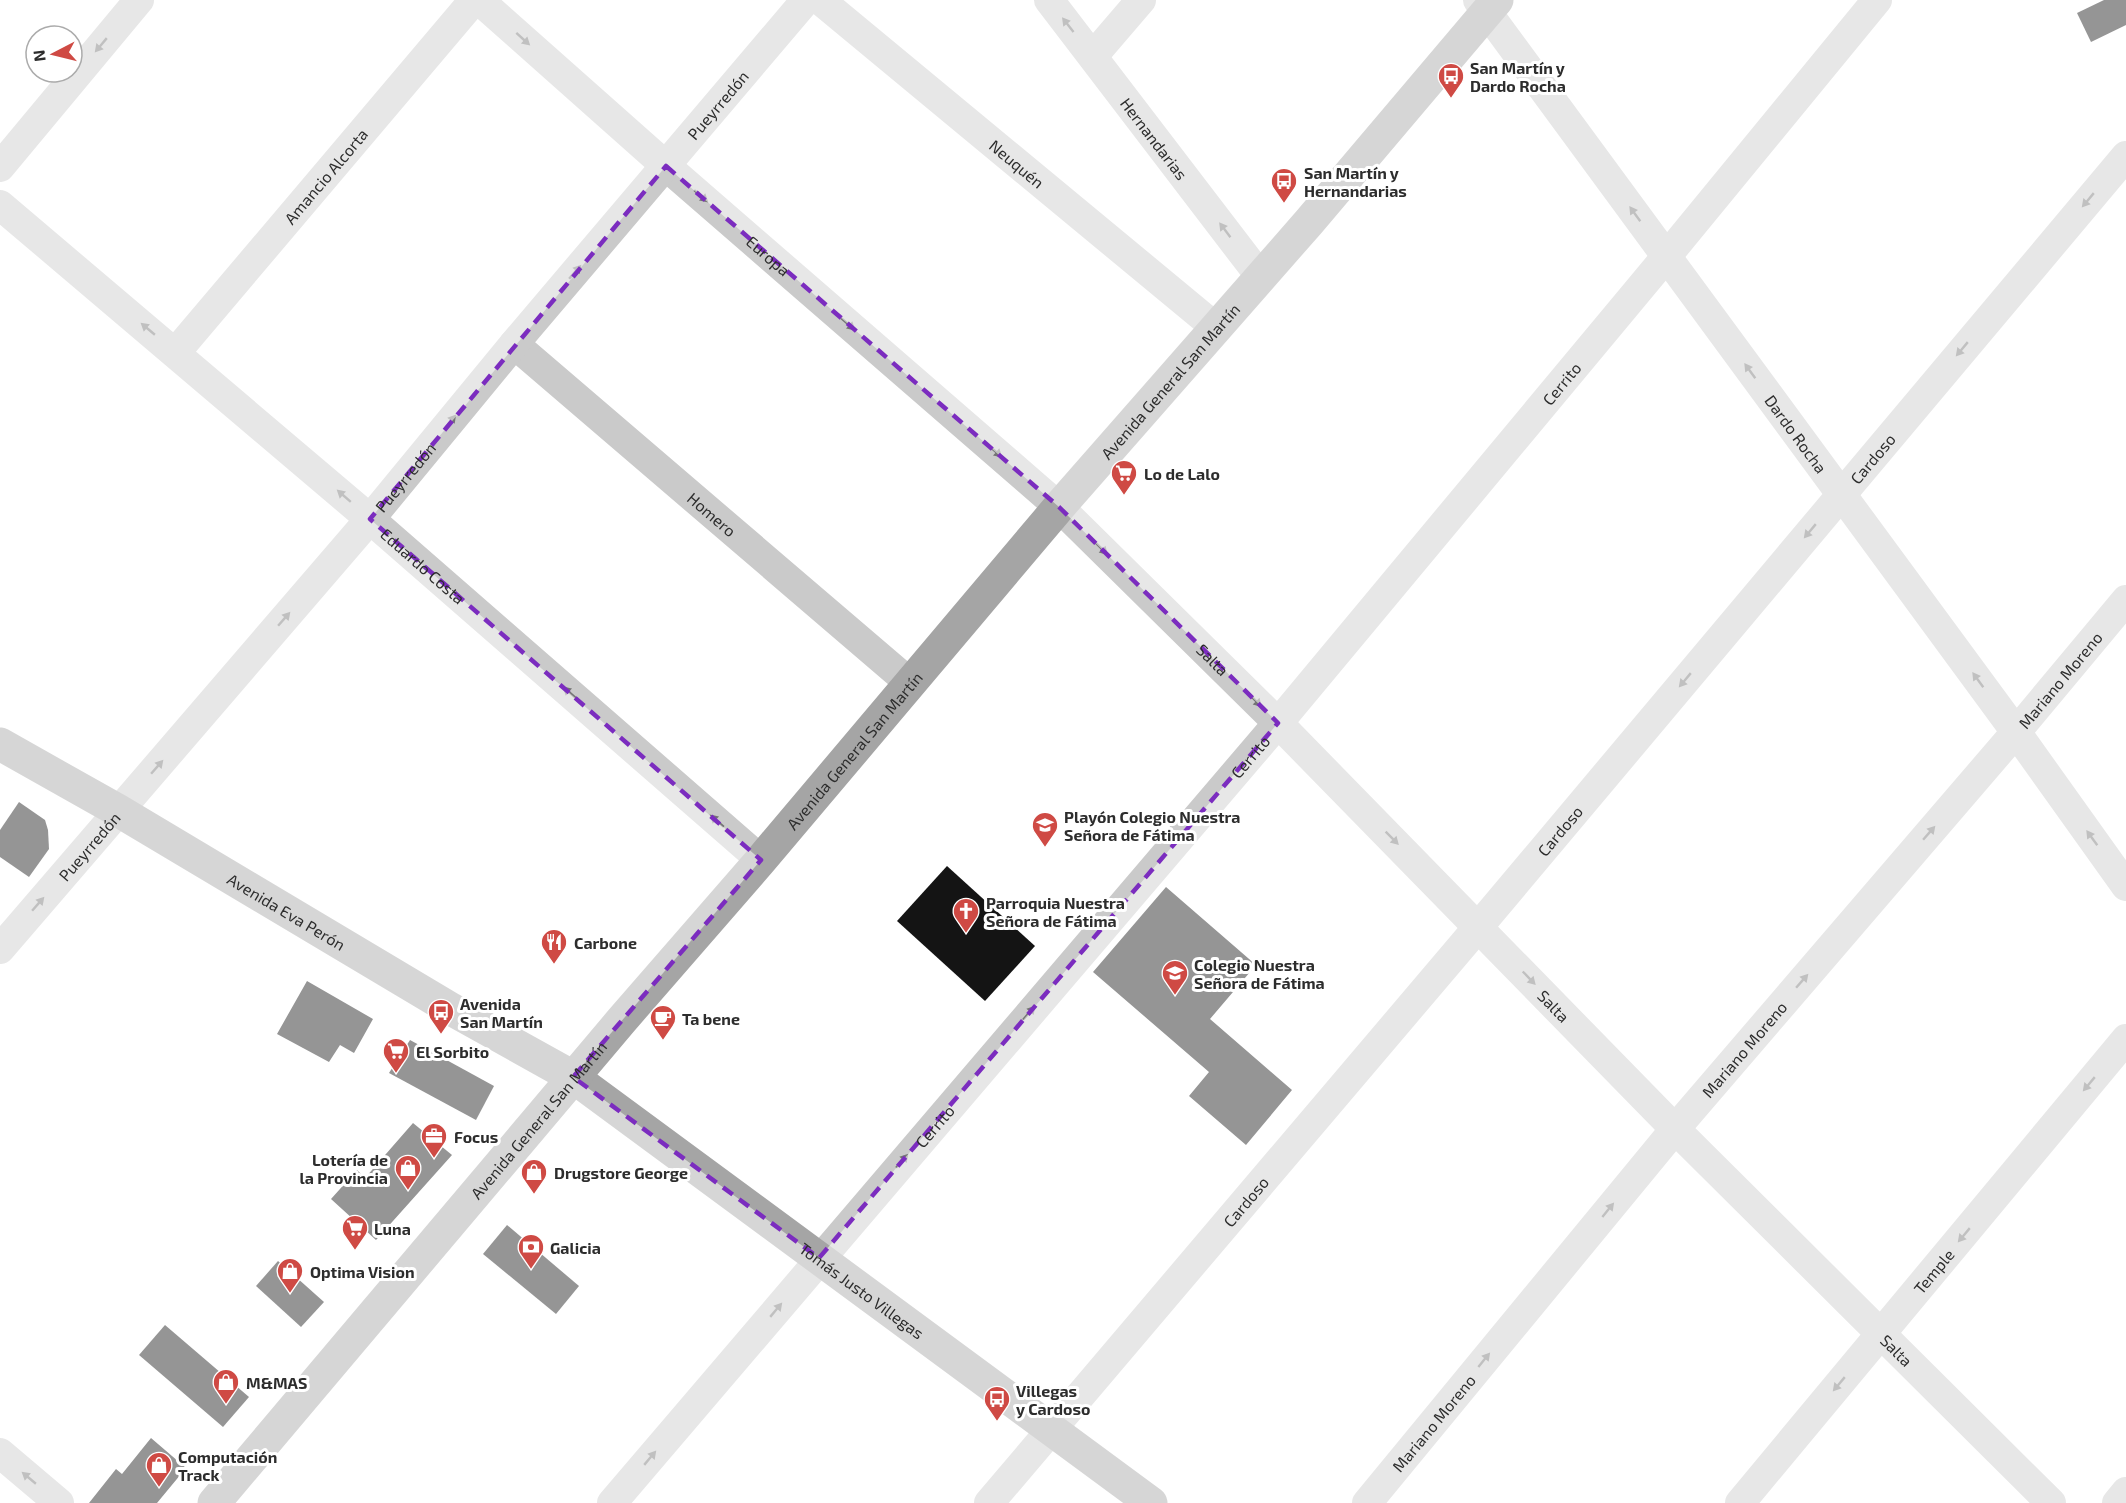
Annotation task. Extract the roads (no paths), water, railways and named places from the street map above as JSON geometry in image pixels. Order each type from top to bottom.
[{"type":"main road","name":"Avenida General San Martín","points":[[214,1503],[573,1077],[761,860],[1059,507],[1260,276],[1488,4]]},
{"type":"main road","name":"Avenida Eva Perón","points":[[0,744],[119,811],[451,1009],[573,1077]]},
{"type":"main road","name":"Tomás Justo Villegas","points":[[573,1077],[1151,1503]]},
{"type":"street","points":[[0,167],[139,0]]},
{"type":"street","name":"Amancio Alcorta","points":[[176,352],[474,0]]},
{"type":"street","name":"Europa","points":[[479,0],[666,166],[1059,507]]},
{"type":"street","name":"Pueyrredón","points":[[0,949],[370,519],[514,344],[806,0]]},
{"type":"street","name":"Neuquén","points":[[820,0],[1215,327]]},
{"type":"street","name":"Hernandarias","points":[[1049,0],[1260,276]]},
{"type":"street","points":[[1093,56],[1141,0]]},
{"type":"street","name":"Cerrito","points":[[612,1503],[1278,723],[1877,0]]},
{"type":"street","name":"Dardo Rocha","points":[[1488,4],[1666,257],[2016,732],[2126,886]]},
{"type":"street","name":"Cardoso","points":[[989,1503],[1479,926],[2126,156]]},
{"type":"street","name":"Eduardo Costa","points":[[0,205],[176,352],[761,860]]},
{"type":"street","name":"Homero","points":[[514,344],[911,684]]},
{"type":"street","name":"Salta","points":[[1059,507],[1278,723],[1675,1129],[2051,1503]]},
{"type":"street","name":"Mariano Moreno","points":[[1367,1503],[1675,1129],[2016,732],[2126,600]]},
{"type":"street","name":"Temple","points":[[1740,1503],[2126,1039]]},
{"type":"street","points":[[0,1453],[59,1503]]},
{"type":"street","points":[[2117,1503],[2126,1492]]},
{"type":"place","name":"San Martín y Dardo Rocha","points":[[1451,99]]},
{"type":"place","name":"San Martín y Hernandarias","points":[[1284,204]]},
{"type":"place","name":"Lo de Lalo","points":[[1124,496]]},
{"type":"place","name":"Playón Colegio Nuestra Señora de Fátima","points":[[1045,848]]},
{"type":"place","name":"Parroquia Nuestra Señora de Fátima","points":[[966,934]]},
{"type":"place","name":"Carbone","points":[[554,965]]},
{"type":"place","name":"Colegio Nuestra Señora de Fátima","points":[[1175,996]]},
{"type":"place","name":"Avenida San Martín","points":[[441,1035]]},
{"type":"place","name":"Ta bene","points":[[663,1041]]},
{"type":"place","name":"El Sorbito","points":[[396,1074]]},
{"type":"place","name":"Focus","points":[[434,1159]]},
{"type":"place","name":"Lotería de la Provincia","points":[[408,1191]]},
{"type":"place","name":"Drugstore George","points":[[534,1195]]},
{"type":"place","name":"Luna","points":[[355,1251]]},
{"type":"place","name":"Galicia","points":[[531,1270]]},
{"type":"place","name":"Optima Vision","points":[[290,1294]]},
{"type":"place","name":"M&MAS","points":[[226,1405]]},
{"type":"place","name":"Villegas y Cardoso","points":[[997,1422]]},
{"type":"place","name":"Computación Track","points":[[159,1488]]}]
